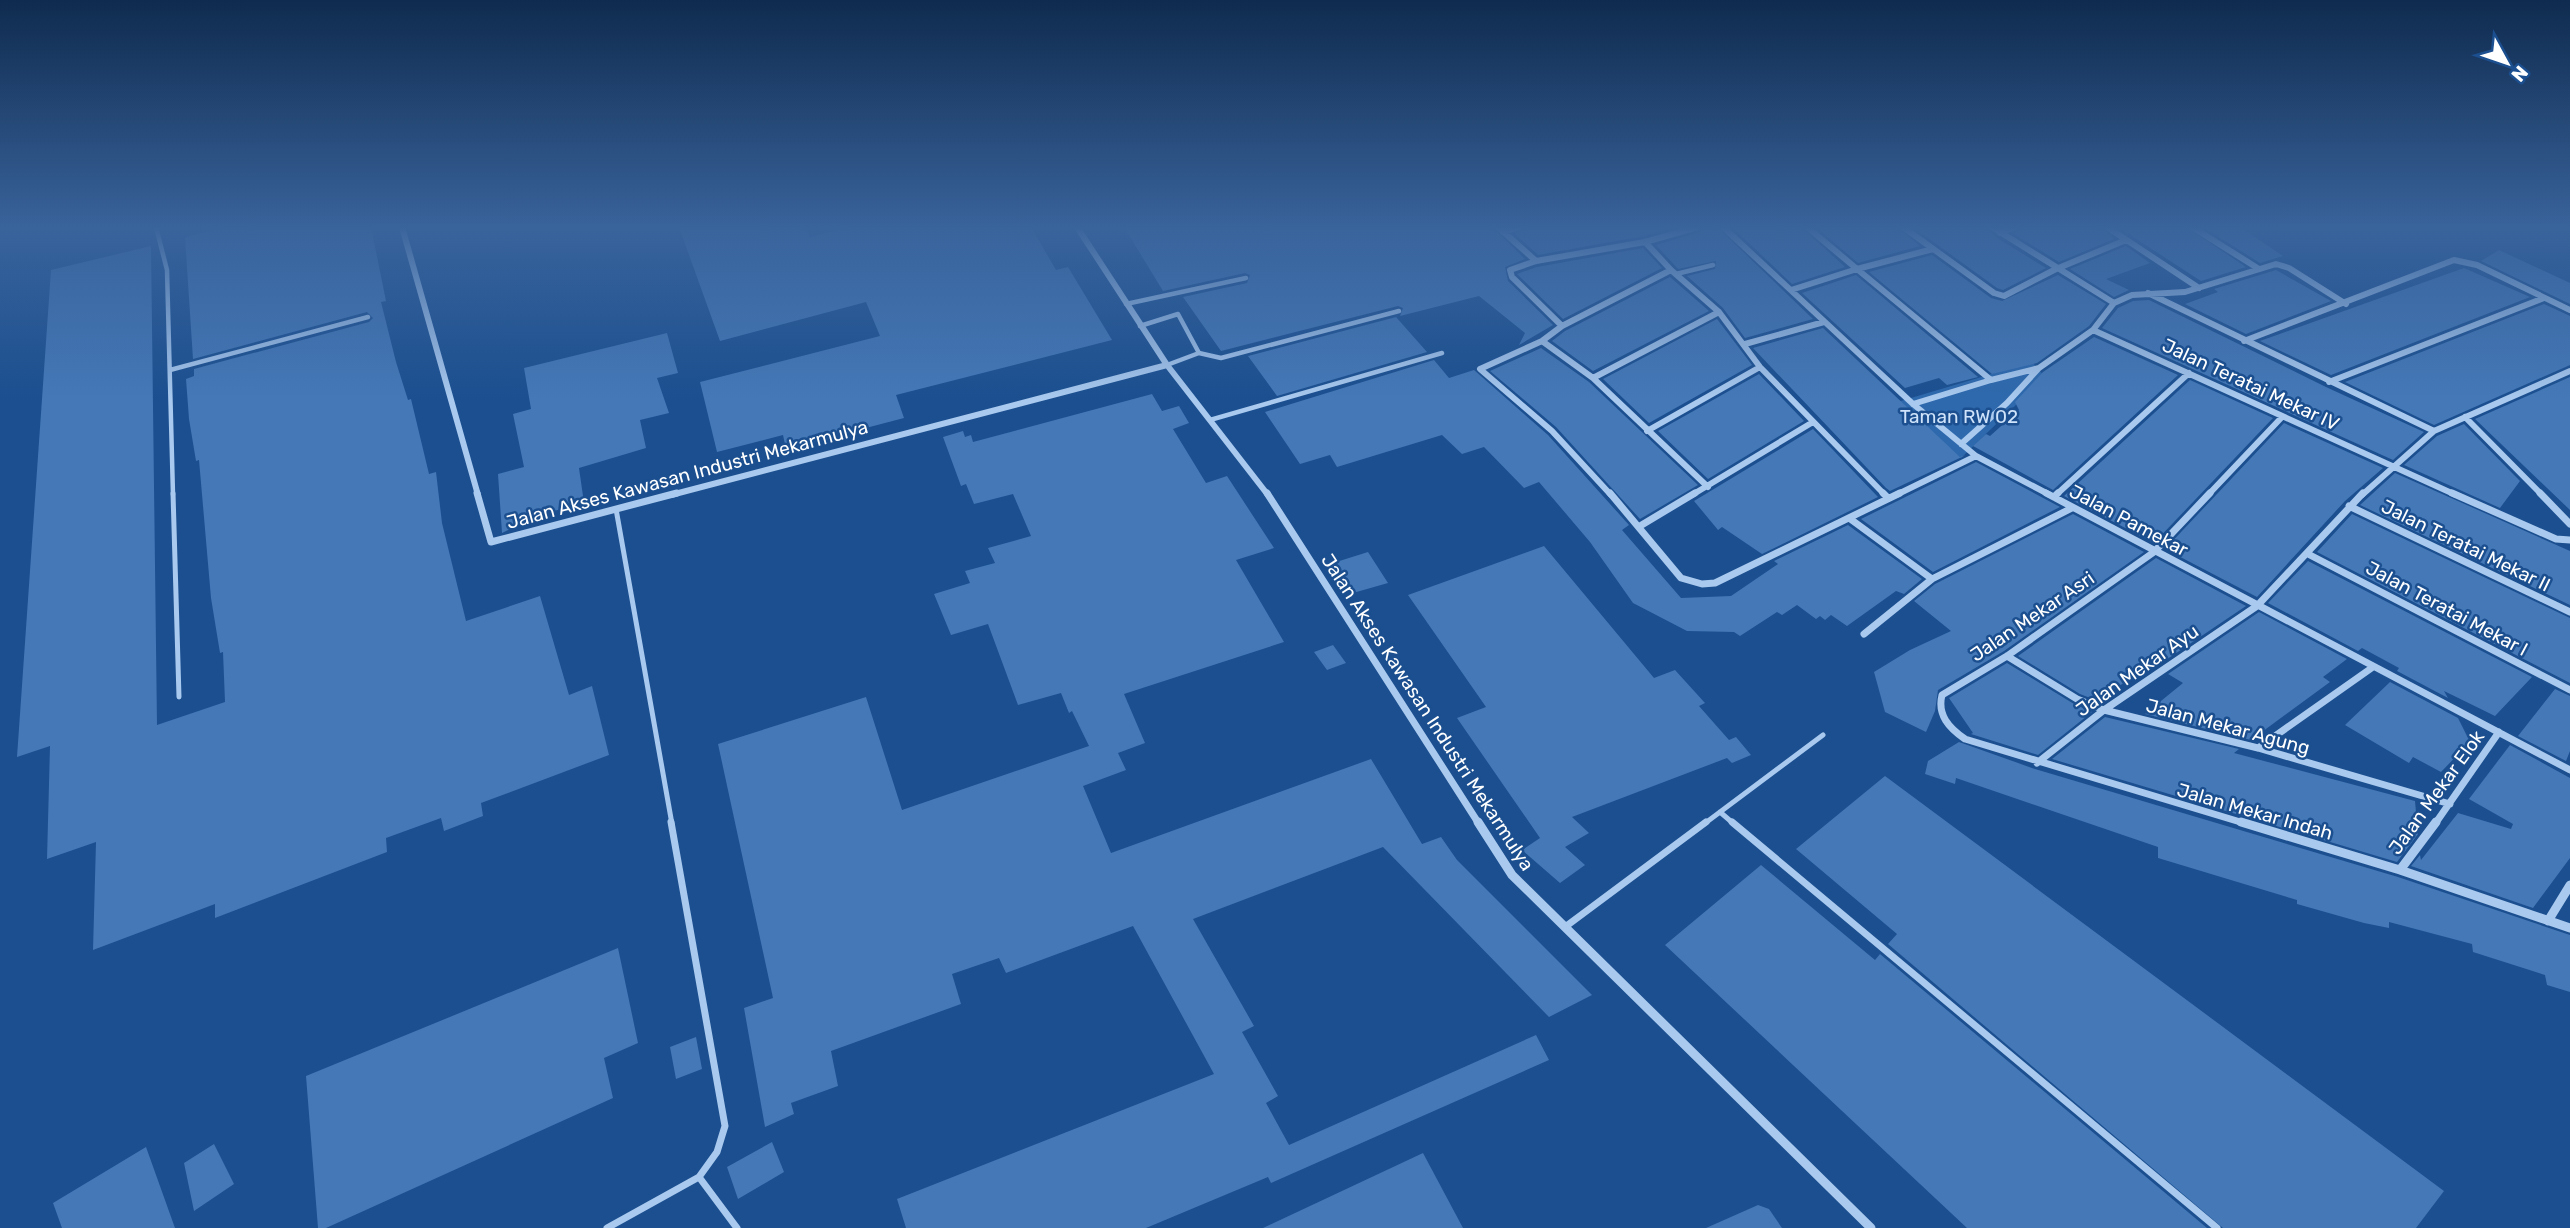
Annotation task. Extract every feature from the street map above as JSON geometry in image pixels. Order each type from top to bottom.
[{"type":"street","name":"Jalan Akses Kawasan Industri Mekarmulya","points":[[418,284],[491,542],[1167,365]]},
{"type":"street","name":"Jalan Akses Kawasan Industri Mekarmulya","points":[[1113,284],[1167,365],[1271,499],[1512,875],[1871,1228]]},
{"type":"street","points":[[1520,284],[1562,326]]},
{"type":"street","points":[[1648,284],[1562,326],[1542,341],[1483,365],[1480,369],[1552,431],[1640,526],[1681,578],[1702,584],[1715,583],[1976,456]]},
{"type":"street","points":[[1688,284],[1719,312],[1760,367],[1888,498]]},
{"type":"street","name":"Jalan Pamekar","points":[[1785,284],[1913,404],[1976,456],[2570,770]]},
{"type":"street","points":[[1791,290],[1809,284]]},
{"type":"street","points":[[1875,284],[1991,380]]},
{"type":"street","points":[[1982,284],[2004,296],[2027,284]]},
{"type":"street","points":[[2082,284],[2114,303]]},
{"type":"street","points":[[2193,284],[2199,288]]},
{"type":"street","points":[[1961,444],[2007,403],[2039,368],[2093,330],[2114,303],[2133,295],[2168,295],[2211,284]]},
{"type":"street","points":[[2315,284],[2346,304]]},
{"type":"street","points":[[2244,341],[2394,284]]},
{"type":"street","points":[[2515,284],[2570,310]]},
{"type":"street","points":[[2148,293],[2434,431],[2570,371]]},
{"type":"street","points":[[2329,382],[2543,298]]},
{"type":"street","points":[[1593,378],[1719,312]]},
{"type":"street","points":[[1745,344],[1824,322]]},
{"type":"street","name":"Jalan Teratai Mekar IV","points":[[2093,330],[2507,519],[2556,539],[2570,540]]},
{"type":"street","points":[[1542,341],[1593,378],[1708,487]]},
{"type":"street","points":[[1647,431],[1760,367]]},
{"type":"street","points":[[1913,404],[2039,368]]},
{"type":"street","points":[[2054,498],[2189,373]]},
{"type":"street","name":"Jalan Mekar Asri","points":[[1941,713],[1941,695],[1954,685],[2007,656],[2154,552],[2282,417]]},
{"type":"street","points":[[2465,418],[2570,524]]},
{"type":"street","points":[[1640,526],[1813,422]]},
{"type":"street","name":"Jalan Mekar Ayu","points":[[2037,763],[2104,710],[2258,606],[2349,506],[2434,431]]},
{"type":"street","name":"Jalan Teratai Mekar II","points":[[2349,506],[2570,612]]},
{"type":"street","points":[[1864,634],[1933,579],[2072,508]]},
{"type":"street","points":[[1849,518],[1933,579]]},
{"type":"street","name":"Jalan Teratai Mekar I","points":[[2308,554],[2570,690]]},
{"type":"street","name":"Jalan Mekar Agung","points":[[2007,656],[2077,699],[2104,710],[2258,748],[2450,804]]},
{"type":"street","points":[[2258,748],[2373,667]]},
{"type":"street","name":"Jalan Mekar Indah","points":[[1941,713],[1947,725],[1965,739],[2037,763],[2400,870],[2570,928]]},
{"type":"street","name":"Jalan Mekar Elok","points":[[2400,870],[2450,804],[2498,732]]},
{"type":"street","points":[[2548,921],[2570,885]]},
{"type":"lane","points":[[167,284],[179,697]]},
{"type":"lane","points":[[1126,304],[1217,284]]},
{"type":"lane","points":[[1167,365],[1199,353],[1221,358],[1399,311]]},
{"type":"lane","points":[[1140,326],[1178,314],[1199,353]]},
{"type":"lane","points":[[170,370],[368,317]]},
{"type":"lane","points":[[1210,420],[1442,353]]},
{"type":"lane","points":[[607,1228],[699,1177],[717,1152],[725,1126],[617,509]]},
{"type":"lane","points":[[1565,927],[1823,735]]},
{"type":"lane","points":[[1720,812],[2217,1228]]},
{"type":"lane","points":[[699,1177],[737,1228]]},
{"type":"green space","name":"Taman RW 02","points":[[2032,362],[2045,377],[1961,458],[1894,403]]},
{"type":"building","points":[[50,284],[151,284],[157,725],[225,702],[223,652],[220,653],[211,598],[199,460],[196,461],[189,419],[186,379],[194,376],[194,369],[369,322],[373,318],[367,312],[193,359],[188,284],[383,284],[386,301],[381,302],[396,362],[408,400],[411,399],[429,474],[436,472],[442,523],[466,621],[540,596],[569,695],[592,686],[609,755],[481,803],[483,816],[444,831],[441,818],[386,838],[387,852],[215,918],[215,904],[93,950],[96,842],[47,859],[50,746],[17,757]]},
{"type":"building","points":[[700,284],[1078,284],[1112,340],[896,395],[904,418],[786,449],[783,435],[717,452],[700,382],[880,336],[866,302],[720,341]]},
{"type":"building","points":[[1159,284],[1193,284],[1163,291]]},
{"type":"building","points":[[1241,284],[1511,284],[1553,325],[1519,345],[1525,333],[1479,296],[1400,316],[1403,308],[1398,306],[1221,351],[1183,297]]},
{"type":"building","points":[[1528,284],[1630,284],[1563,319]]},
{"type":"building","points":[[1656,284],[1678,284],[1709,311],[1593,371],[1552,341],[1565,331]]},
{"type":"building","points":[[1696,284],[1777,284],[1813,319],[1745,338],[1723,308]]},
{"type":"building","points":[[1828,284],[1867,284],[1978,377],[1947,385],[1939,378],[1905,388],[1802,293]]},
{"type":"building","points":[[1884,284],[1972,284],[1991,298],[2002,301],[2038,284],[2073,284],[2106,304],[2089,326],[2037,363],[1992,374]]},
{"type":"building","points":[[1992,284],[2014,284],[2003,290]]},
{"type":"building","points":[[2094,284],[2117,284],[2129,290],[2114,297]]},
{"type":"building","points":[[2229,284],[2301,284],[2331,301],[2246,334],[2185,304],[2218,292],[2214,289]]},
{"type":"building","points":[[2418,284],[2501,284],[2530,297],[2331,375],[2260,341]]},
{"type":"building","points":[[2529,284],[2570,284],[2570,304]]},
{"type":"building","points":[[2149,300],[2424,432],[2393,460],[2102,328],[2118,308],[2133,301]]},
{"type":"building","points":[[2544,304],[2570,316],[2570,365],[2434,425],[2345,382]]},
{"type":"building","points":[[1396,317],[1427,352],[1277,396],[1248,356]]},
{"type":"building","points":[[1717,319],[1752,365],[1649,423],[1603,379]]},
{"type":"building","points":[[1823,328],[1960,457],[1966,455],[1890,491],[1886,488],[1753,348]]},
{"type":"building","points":[[667,333],[678,373],[657,378],[669,413],[640,420],[646,448],[579,468],[584,503],[535,516],[502,533],[498,474],[524,467],[513,414],[531,409],[524,368]]},
{"type":"building","points":[[2094,337],[2178,375],[2053,490],[1973,446],[1986,434],[1990,436],[2019,410],[2015,402],[2043,372]]},
{"type":"building","points":[[1541,348],[1589,382],[1698,485],[1640,519],[1556,427],[1490,371]]},
{"type":"building","points":[[1434,360],[1449,378],[1474,370],[1548,435],[1629,525],[1622,530],[1681,598],[1731,596],[1778,564],[1774,561],[1848,525],[1922,579],[1904,594],[1896,591],[1847,626],[1831,615],[1825,620],[1820,616],[1816,619],[1797,605],[1782,615],[1777,612],[1740,636],[1734,632],[1687,631],[1633,603],[1590,542],[1539,482],[1524,488],[1484,447],[1462,454],[1442,435],[1337,467],[1330,455],[1300,464],[1265,412]]},
{"type":"building","points":[[1759,374],[1804,421],[1708,479],[1658,431]]},
{"type":"building","points":[[2570,377],[2570,510],[2475,419]]},
{"type":"building","points":[[2190,380],[2273,418],[2154,543],[2064,496]]},
{"type":"building","points":[[1152,394],[1162,411],[1179,406],[1189,423],[1173,429],[1206,483],[1227,476],[1274,548],[1236,560],[1284,642],[1124,694],[1145,743],[1118,753],[1126,770],[1083,786],[1111,853],[1371,759],[1422,844],[1441,837],[1457,860],[1592,995],[1549,1017],[1383,847],[1193,919],[1254,1026],[1242,1032],[1278,1096],[1266,1103],[1289,1145],[1536,1035],[1549,1060],[1271,1183],[1268,1177],[1146,1228],[906,1228],[897,1199],[1214,1074],[1133,926],[1006,973],[999,958],[952,974],[961,1004],[831,1051],[838,1086],[791,1103],[794,1114],[765,1127],[744,1008],[773,998],[718,744],[866,697],[902,810],[1089,746],[1072,711],[1069,713],[1061,693],[1018,705],[988,624],[951,635],[934,594],[970,583],[965,571],[995,563],[988,548],[1031,536],[1013,494],[974,504],[966,484],[961,486],[943,437],[963,431],[965,437],[971,435],[973,442]]},
{"type":"building","points":[[2284,423],[2383,468],[2345,501],[2257,597],[2165,549]]},
{"type":"building","points":[[2464,424],[2520,481],[2500,508],[2404,465],[2437,436]]},
{"type":"building","points":[[1813,429],[1878,497],[1762,554],[1722,527],[1718,530],[1694,501]]},
{"type":"building","points":[[1976,462],[2060,507],[1933,572],[1861,519]]},
{"type":"building","points":[[2395,473],[2570,551],[2570,605],[2360,505]]},
{"type":"building","points":[[2073,514],[2144,552],[2004,651],[1938,690],[1935,711],[1926,732],[1885,712],[1874,672],[1910,650],[1951,631],[1914,601],[1935,584]]},
{"type":"building","points":[[2352,514],[2570,618],[2570,683],[2317,552]]},
{"type":"building","points":[[1544,546],[1654,678],[1675,670],[1705,703],[1699,706],[1729,740],[1736,737],[1751,755],[1732,763],[1727,758],[1572,817],[1589,833],[1565,847],[1585,865],[1560,883],[1522,850],[1540,838],[1457,718],[1486,707],[1408,595]]},
{"type":"building","points":[[1368,552],[1388,583],[1353,593],[1333,563]]},
{"type":"building","points":[[2156,558],[2246,606],[2157,666],[2152,663],[2098,701],[2080,694],[2018,656]]},
{"type":"building","points":[[2308,561],[2532,677],[2495,716],[2444,691],[2448,698],[2397,671],[2399,668],[2362,648],[2358,651],[2268,603]]},
{"type":"building","points":[[2259,612],[2347,659],[2323,677],[2330,682],[2251,740],[2145,714],[2183,683],[2168,674]]},
{"type":"building","points":[[1333,645],[1346,663],[1327,670],[1314,652]]},
{"type":"building","points":[[2007,663],[2092,712],[2038,755],[1971,734],[1973,733],[1949,698]]},
{"type":"building","points":[[2390,682],[2458,718],[2470,742],[2441,772],[2413,757],[2409,763],[2345,725]]},
{"type":"building","points":[[2555,689],[2570,696],[2570,751],[2566,761],[2518,736]]},
{"type":"building","points":[[2105,717],[2239,749],[2234,753],[2415,801],[2418,834],[2397,862],[2052,759]]},
{"type":"building","points":[[1959,742],[2035,769],[2398,877],[2570,935],[2570,992],[2547,985],[2545,975],[2473,952],[2472,944],[2389,922],[2389,928],[2364,923],[2297,904],[2297,900],[2158,858],[2158,847],[1956,778],[1955,784],[1925,774],[1928,761]]},
{"type":"building","points":[[2510,745],[2570,778],[2570,858],[2533,908],[2411,866],[2420,855],[2421,860],[2458,813],[2511,829],[2513,824],[2469,799]]},
{"type":"building","points":[[1885,776],[2444,1191],[2416,1228],[2223,1228],[1888,944],[1897,934],[1796,849]]},
{"type":"building","points":[[1761,865],[1875,960],[1880,954],[2207,1228],[1967,1228],[1665,945]]},
{"type":"building","points":[[618,948],[638,1043],[604,1058],[613,1098],[326,1228],[318,1228],[306,1076]]},
{"type":"building","points":[[696,1037],[702,1069],[676,1079],[670,1047]]},
{"type":"building","points":[[772,1142],[784,1172],[738,1199],[727,1167]]},
{"type":"building","points":[[214,1144],[234,1184],[194,1211],[184,1163]]},
{"type":"building","points":[[146,1147],[175,1228],[62,1228],[53,1203]]},
{"type":"building","points":[[1423,1153],[1463,1228],[1263,1228]]},
{"type":"building","points":[[1758,1205],[1769,1209],[1782,1228],[1706,1228]]}]
